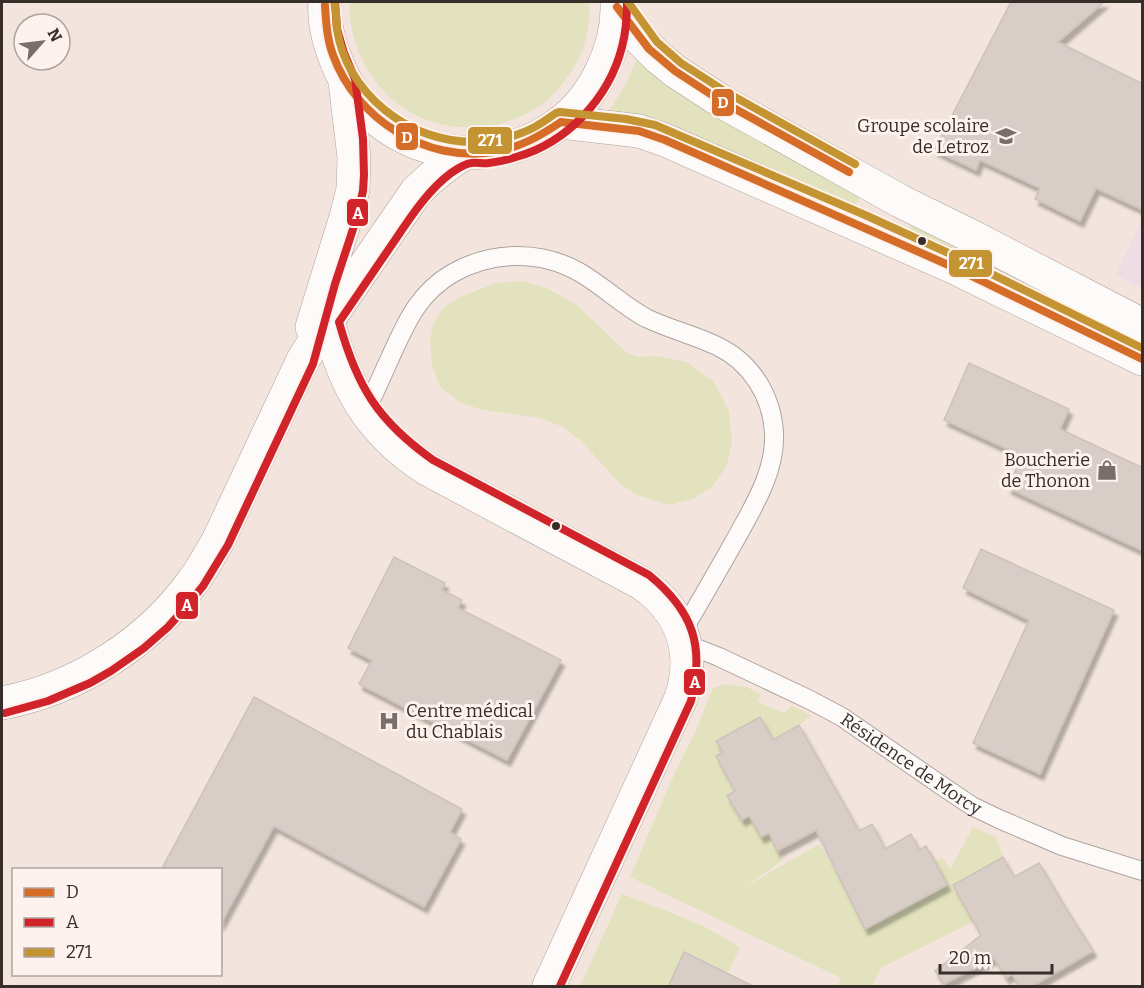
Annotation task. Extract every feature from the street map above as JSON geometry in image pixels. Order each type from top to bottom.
[{"type":"main road","points":[[324,3],[327,31],[334,57],[358,100],[375,118],[395,132],[441,150],[465,153],[485,153],[526,143],[561,122],[581,104],[608,59],[615,33],[617,4]]},
{"type":"main road","points":[[617,4],[640,39],[659,58],[721,101],[900,201],[1143,325]]},
{"type":"main road","points":[[303,360],[353,189],[354,157],[345,80]]},
{"type":"main road","points":[[561,122],[625,129],[666,140],[953,267],[1143,359]]},
{"type":"main road","points":[[2,703],[62,685],[86,674],[137,640],[173,606],[194,580],[218,541],[303,360],[328,320],[416,192],[448,163],[465,153]]},
{"type":"main road","points":[[328,320],[348,382],[365,412],[393,444],[427,469],[643,584],[653,591],[670,610],[684,638],[687,671],[681,698],[549,987]]},
{"type":"lane","points":[[365,412],[406,321],[419,302],[453,273],[494,258],[517,255],[539,257],[561,263],[580,273],[645,317],[717,346],[733,355],[758,381],[766,397],[774,433],[773,451],[759,493],[684,638]]},
{"type":"lane","name":"Résidence de Morcy","points":[[684,638],[702,650],[842,717],[972,806],[1039,838],[1143,871]]},
{"type":"shaded area","points":[[1142,219],[1142,288],[1116,275]]},
{"type":"green space","points":[[350,2],[589,2],[588,30],[577,62],[561,86],[545,102],[526,114],[506,122],[484,127],[462,127],[440,124],[418,116],[399,105],[384,91],[371,75],[358,49],[350,21]]},
{"type":"green space","points":[[637,59],[679,93],[712,115],[861,195],[854,209],[608,112],[626,84]]},
{"type":"green space","points":[[911,224],[1142,342],[907,233]]},
{"type":"green space","points":[[522,281],[547,288],[577,305],[627,353],[639,357],[657,356],[687,362],[714,382],[729,411],[732,442],[727,465],[713,486],[693,499],[670,505],[637,495],[620,484],[580,440],[561,426],[540,418],[483,410],[461,403],[441,388],[432,366],[430,340],[433,324],[444,307],[460,297],[496,283]]},
{"type":"green space","points":[[725,684],[747,687],[761,695],[758,702],[784,713],[791,706],[811,716],[773,740],[760,717],[716,741],[723,752],[716,757],[735,791],[727,796],[756,811],[783,860],[743,888],[819,844],[846,889],[943,858],[950,869],[973,827],[996,837],[1003,857],[958,882],[966,893],[973,922],[881,968],[872,986],[837,986],[841,978],[630,877],[713,688]]},
{"type":"green space","points":[[622,894],[699,924],[740,948],[726,977],[743,986],[580,986]]},
{"type":"building","points":[[1011,2],[1104,2],[1058,42],[1143,84],[1143,210],[1096,188],[1080,221],[1035,199],[1040,188],[980,160],[976,170],[934,150]]},
{"type":"building","points":[[969,363],[1069,409],[1060,429],[1143,468],[1143,551],[1008,488],[1022,456],[944,420]]},
{"type":"building","points":[[981,549],[1114,610],[1040,774],[973,743],[1029,620],[963,588]]},
{"type":"building","points":[[394,557],[445,583],[442,590],[462,600],[458,608],[561,660],[507,760],[359,684],[372,660],[348,648]]},
{"type":"building","points":[[254,697],[462,809],[450,832],[461,839],[424,907],[274,826],[222,921],[222,868],[162,868]]},
{"type":"building","points":[[760,717],[773,740],[799,725],[859,831],[872,824],[885,849],[911,834],[919,850],[926,846],[947,885],[865,929],[816,830],[777,851],[769,833],[761,837],[749,816],[742,820],[727,796],[735,791],[716,756],[723,752],[716,741]]},
{"type":"building","points":[[1003,857],[1014,877],[1039,863],[1093,951],[1031,987],[1020,987],[1012,974],[1006,978],[994,958],[944,984],[935,971],[981,935],[953,885]]},
{"type":"building","points":[[684,952],[755,987],[668,987]]},
{"type":"transit line","name":"271","points":[[334,2],[339,40],[352,72],[367,93],[385,110],[405,124],[427,134],[451,140],[475,142],[500,139],[528,130],[560,112],[626,119],[655,125],[957,257],[1142,348]]},
{"type":"transit line","name":"A","points":[[5,713],[48,701],[90,683],[111,671],[144,648],[185,608],[203,586],[228,545],[313,364],[335,284],[356,220],[363,191],[364,175],[363,139],[355,79],[337,29],[335,2]]},
{"type":"transit line","name":"A","points":[[560,986],[691,701],[697,663],[692,631],[676,602],[649,575],[433,460],[414,446],[372,401],[354,366],[339,322],[412,215],[442,180],[468,164],[499,161],[535,150],[569,129],[583,116],[596,101],[616,66],[624,36],[627,2]]},
{"type":"transit line","name":"271","points":[[628,2],[657,42],[681,63],[726,92],[855,164]]},
{"type":"transit line","name":"D","points":[[325,5],[329,43],[333,55],[358,99],[376,117],[397,132],[419,143],[469,154],[494,152],[529,141],[561,122]]},
{"type":"transit line","name":"D","points":[[617,7],[649,49],[675,71],[721,101],[849,172]]},
{"type":"transit line","name":"D","points":[[561,122],[639,131],[665,140],[953,267],[1142,359]]},
{"type":"place","name":"Groupe scolaire de Letroz","points":[[1006,136]]},
{"type":"place","name":"Boucherie de Thonon","points":[[1107,470]]},
{"type":"place","name":"Centre médical du Chablais","points":[[389,721]]}]
